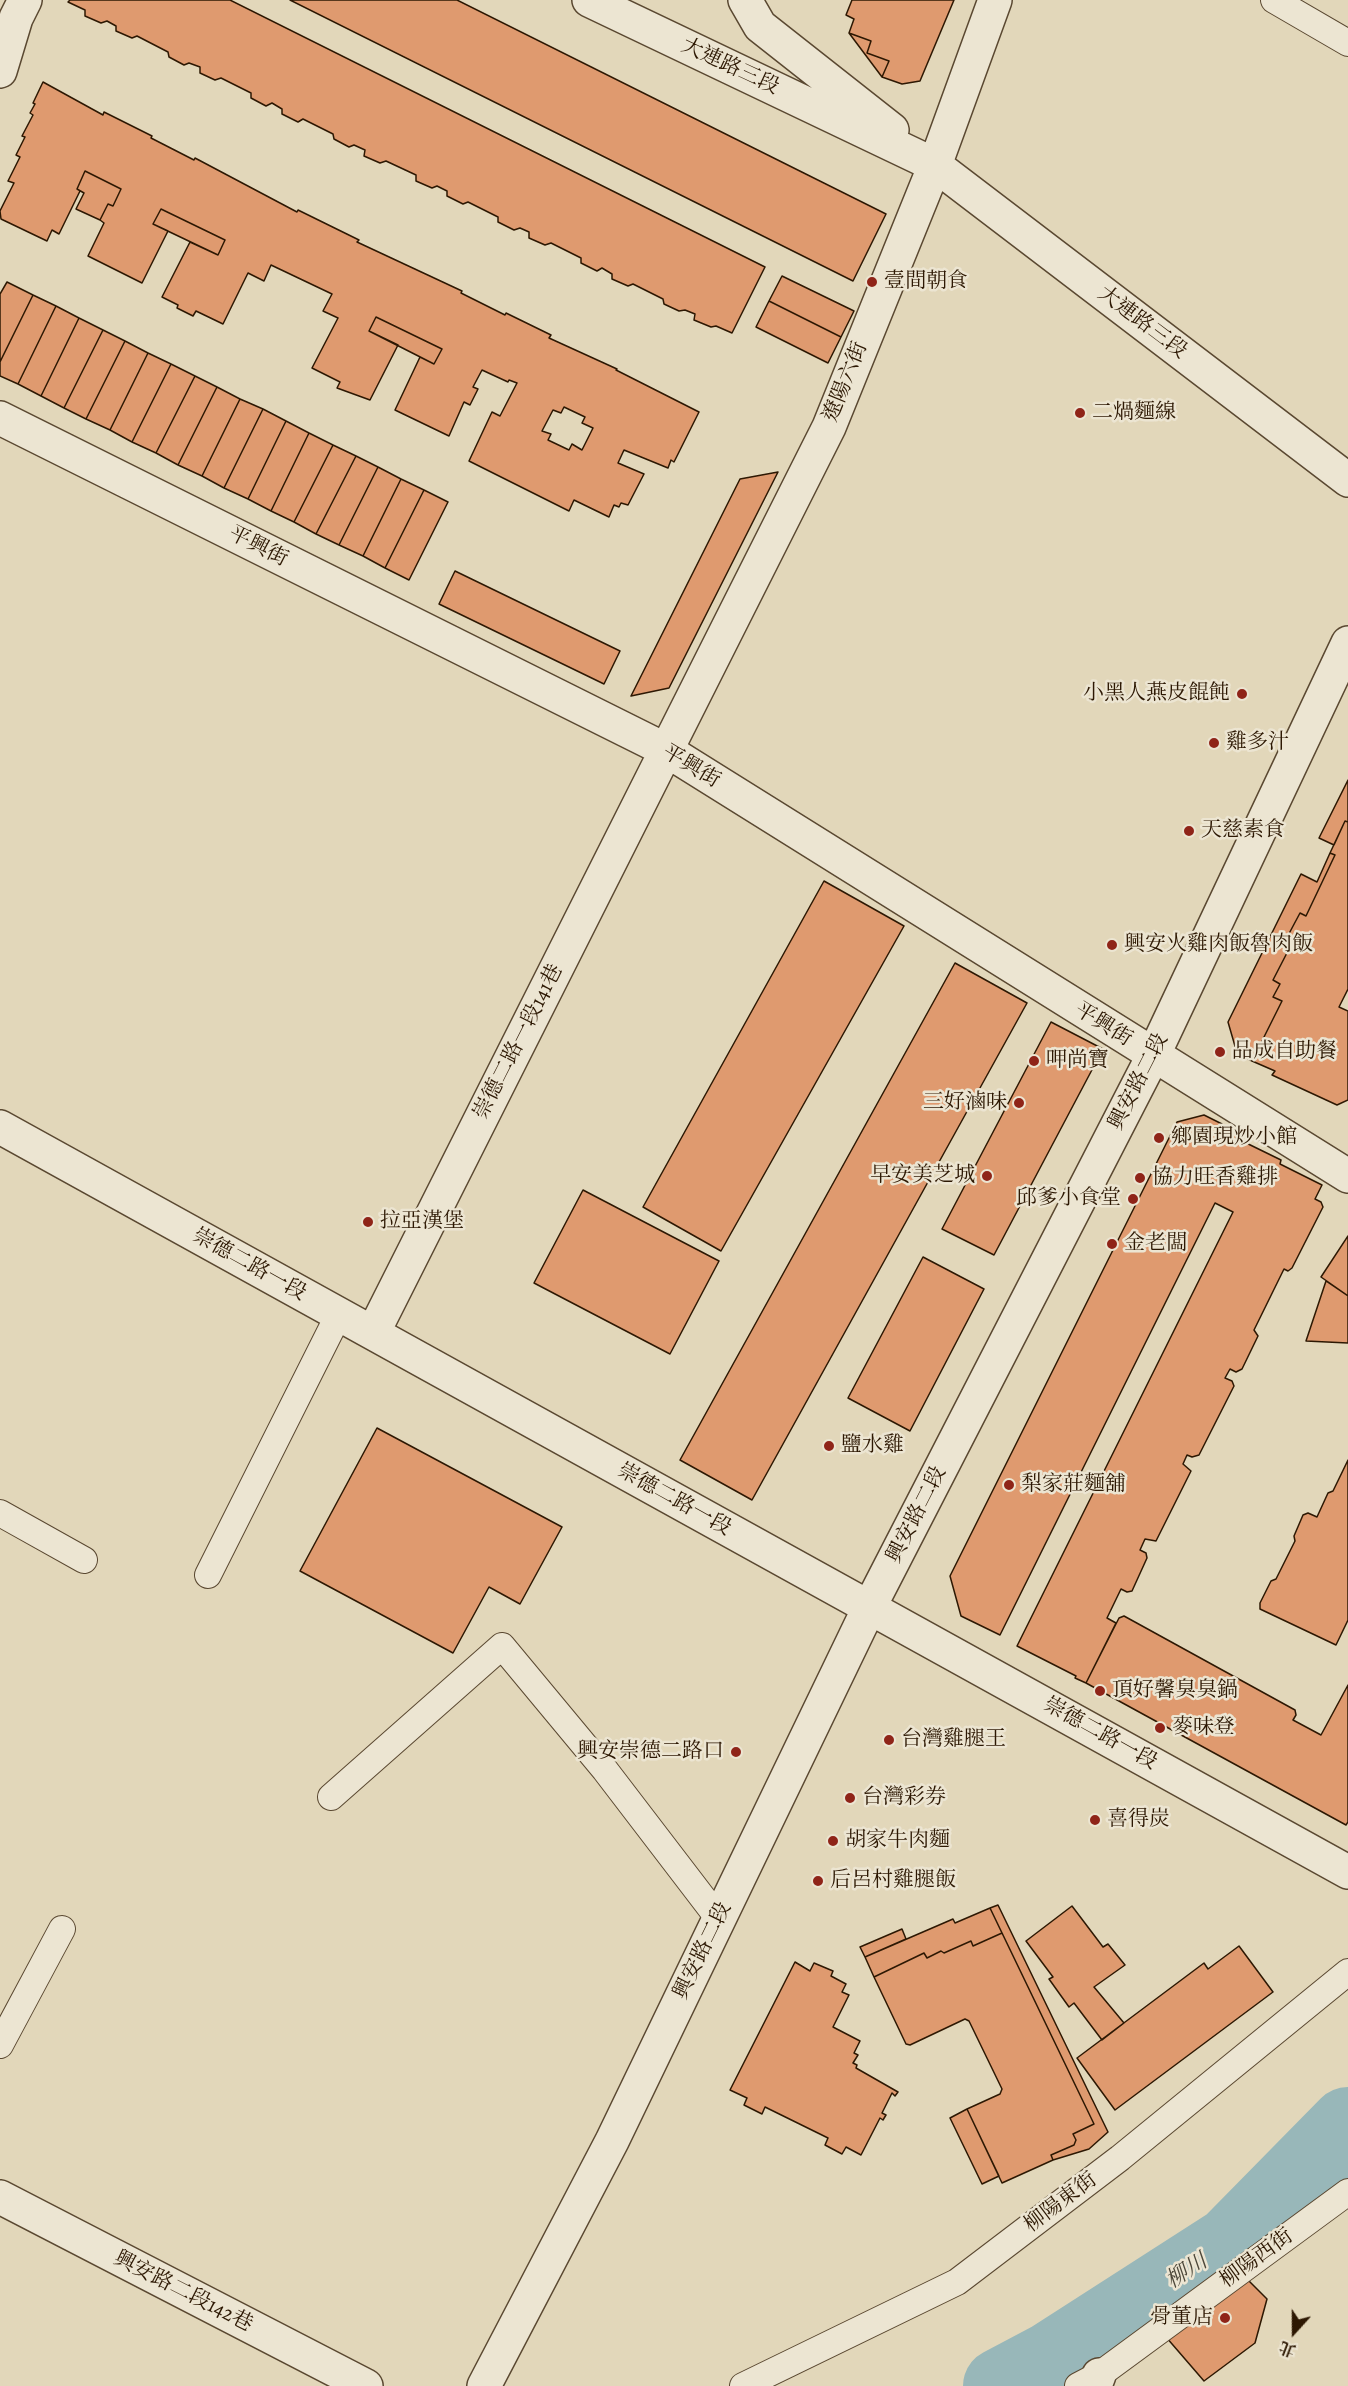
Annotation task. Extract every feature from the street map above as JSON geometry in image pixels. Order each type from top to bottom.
[{"type":"street","points":[[0,71],[16,18],[25,0]]},
{"type":"street","name":"大連路三段","points":[[589,0],[935,165]]},
{"type":"street","name":"大連路三段","points":[[745,0],[760,26],[935,165],[1348,480]]},
{"type":"street","name":"遼陽六街","points":[[666,750],[828,427],[935,165],[995,0]]},
{"type":"street","name":"平興街","points":[[0,418],[666,750],[1348,1176]]},
{"type":"street","name":"興安路二段","points":[[484,2386],[612,2141],[869,1608],[1153,1056],[1348,643]]},
{"type":"street","name":"崇德二路一段141巷","points":[[373,1334],[666,750]]},
{"type":"street","name":"崇德二路一段","points":[[0,1127],[1348,1872]]},
{"type":"street","name":"興安路二段142巷","points":[[0,2197],[366,2386]]},
{"type":"lane","points":[[1274,0],[1348,43]]},
{"type":"lane","points":[[208,1575],[339,1314]]},
{"type":"lane","points":[[0,1514],[84,1560]]},
{"type":"lane","points":[[331,1797],[502,1646],[605,1770],[719,1919]]},
{"type":"lane","points":[[0,2044],[62,1929]]},
{"type":"lane","name":"柳陽東街","points":[[743,2386],[957,2282],[1120,2158],[1348,1972]]},
{"type":"lane","name":"柳陽西街","points":[[1091,2382],[1348,2192]]},
{"type":"building","points":[[70,0],[230,0],[765,267],[732,333],[716,326],[711,327],[694,320],[695,314],[685,310],[679,311],[664,304],[663,299],[633,284],[628,286],[612,279],[612,274],[602,268],[597,271],[581,263],[581,258],[551,243],[545,245],[529,238],[529,232],[520,228],[514,230],[498,222],[498,217],[468,202],[463,204],[447,196],[447,191],[437,186],[432,188],[416,181],[416,175],[386,161],[380,163],[364,156],[365,150],[354,145],[349,147],[334,139],[333,134],[303,119],[298,122],[282,114],[282,109],[272,103],[266,106],[251,98],[251,93],[221,78],[215,80],[200,73],[200,67],[189,63],[184,65],[169,57],[168,52],[137,36],[132,38],[116,31],[116,26],[107,21],[101,23],[85,16],[85,10],[68,2]]},
{"type":"building","points":[[290,0],[457,0],[886,214],[853,281]]},
{"type":"building","points":[[852,0],[954,0],[920,81],[902,84],[882,77],[889,61],[867,53],[871,41],[849,33],[854,19],[846,15]]},
{"type":"building","points":[[849,33],[871,41],[867,53],[889,61],[882,77]]},
{"type":"building","points":[[43,82],[103,115],[104,112],[297,212],[298,210],[359,240],[357,242],[462,291],[461,293],[505,315],[506,313],[551,335],[549,338],[617,369],[699,412],[674,462],[671,460],[668,468],[624,450],[618,463],[644,474],[628,505],[621,503],[619,507],[614,505],[609,517],[574,500],[569,511],[469,461],[492,412],[500,416],[517,383],[509,380],[508,382],[482,370],[473,387],[478,389],[470,405],[464,402],[449,436],[395,410],[420,357],[434,364],[442,349],[376,317],[369,331],[398,345],[370,400],[337,388],[340,382],[312,368],[338,318],[323,311],[332,294],[271,265],[264,281],[248,273],[223,324],[196,311],[193,316],[162,297],[190,242],[218,255],[225,240],[161,209],[153,224],[168,231],[142,283],[88,256],[104,223],[100,220],[108,204],[113,206],[121,189],[85,171],[77,189],[80,191],[59,234],[52,230],[47,241],[1,219],[0,211],[14,183],[8,181],[20,157],[16,155],[25,137],[22,136],[33,115],[30,113],[35,104],[33,103]],"holes":[[[564,407],[585,417],[582,423],[593,428],[582,450],[572,444],[569,450],[548,440],[551,434],[542,431],[553,410],[561,413]]]},
{"type":"building","points":[[85,171],[121,189],[113,206],[108,204],[100,220],[76,209],[84,193],[77,189]]},
{"type":"building","points":[[161,209],[225,240],[218,255],[153,224]]},
{"type":"building","points":[[782,276],[854,311],[841,337],[769,301]]},
{"type":"building","points":[[7,282],[33,295],[0,362],[0,294]]},
{"type":"building","points":[[33,295],[56,306],[18,384],[0,376],[0,362]]},
{"type":"building","points":[[769,301],[841,337],[828,363],[756,327]]},
{"type":"building","points":[[56,306],[79,318],[41,396],[18,384]]},
{"type":"building","points":[[376,317],[442,349],[434,364],[369,331]]},
{"type":"building","points":[[79,318],[103,330],[64,408],[41,396]]},
{"type":"building","points":[[103,330],[125,341],[86,419],[64,408]]},
{"type":"building","points":[[125,341],[148,353],[110,430],[86,419]]},
{"type":"building","points":[[148,353],[171,364],[132,442],[110,430]]},
{"type":"building","points":[[171,364],[195,376],[156,453],[132,442]]},
{"type":"building","points":[[195,376],[217,387],[178,465],[156,453]]},
{"type":"building","points":[[217,387],[240,399],[202,476],[178,465]]},
{"type":"building","points":[[240,399],[263,409],[224,488],[202,476]]},
{"type":"building","points":[[263,409],[286,421],[248,499],[224,488]]},
{"type":"building","points":[[286,421],[309,433],[271,511],[248,499]]},
{"type":"building","points":[[309,433],[333,445],[294,522],[271,511]]},
{"type":"building","points":[[333,445],[356,456],[316,534],[294,522]]},
{"type":"building","points":[[356,456],[378,467],[339,545],[316,534]]},
{"type":"building","points":[[378,467],[401,479],[363,556],[339,545]]},
{"type":"building","points":[[778,472],[669,688],[631,696],[740,479]]},
{"type":"building","points":[[401,479],[424,490],[385,568],[363,556]]},
{"type":"building","points":[[424,490],[448,502],[409,580],[385,568]]},
{"type":"building","points":[[455,571],[620,651],[604,684],[439,604]]},
{"type":"building","points":[[1348,780],[1348,822],[1345,821],[1334,845],[1319,838]]},
{"type":"building","points":[[1345,821],[1348,822],[1348,989],[1339,1007],[1348,1011],[1348,1100],[1337,1105],[1272,1075],[1275,1071],[1252,1061],[1282,1001],[1273,997],[1280,984],[1273,980],[1290,947],[1284,943],[1300,913],[1306,916],[1335,855],[1330,853]]},
{"type":"building","points":[[1330,853],[1335,855],[1306,916],[1300,913],[1284,943],[1290,947],[1273,980],[1280,984],[1273,997],[1282,1001],[1252,1061],[1237,1053],[1228,1022],[1301,874],[1317,882]]},
{"type":"building","points":[[824,881],[904,926],[721,1251],[643,1207]]},
{"type":"building","points":[[955,963],[1027,1003],[752,1500],[680,1460]]},
{"type":"building","points":[[1051,1022],[1103,1049],[994,1255],[942,1229]]},
{"type":"building","points":[[1204,1115],[1222,1124],[1220,1127],[1237,1135],[1236,1138],[1281,1160],[1280,1164],[1322,1185],[1315,1199],[1321,1202],[1323,1207],[1292,1268],[1288,1271],[1284,1269],[1254,1330],[1258,1336],[1242,1369],[1236,1372],[1230,1369],[1225,1378],[1232,1381],[1234,1386],[1199,1455],[1192,1457],[1187,1455],[1183,1464],[1191,1471],[1156,1541],[1145,1539],[1140,1550],[1146,1553],[1147,1558],[1132,1591],[1127,1592],[1121,1589],[1107,1618],[1116,1623],[1086,1683],[1017,1646],[1233,1212],[1215,1203],[1000,1635],[961,1616],[950,1576],[1177,1122]]},
{"type":"building","points":[[583,1190],[719,1261],[670,1354],[534,1283]]},
{"type":"building","points":[[1348,1236],[1348,1296],[1321,1277]]},
{"type":"building","points":[[923,1257],[984,1289],[910,1431],[848,1398]]},
{"type":"building","points":[[1326,1281],[1348,1296],[1348,1343],[1306,1341]]},
{"type":"building","points":[[377,1428],[562,1527],[520,1604],[489,1587],[453,1653],[300,1571]]},
{"type":"building","points":[[1348,1460],[1348,1620],[1336,1645],[1260,1609],[1260,1603],[1271,1581],[1276,1579],[1295,1541],[1294,1536],[1303,1515],[1308,1513],[1317,1517],[1328,1493],[1333,1491]]},
{"type":"building","points":[[1124,1616],[1295,1710],[1296,1715],[1293,1720],[1321,1735],[1348,1685],[1348,1822],[1346,1825],[1086,1683],[1119,1618]]},
{"type":"building","points":[[998,1905],[1108,2132],[1089,2149],[1053,2160],[1051,2155],[1074,2145],[1076,2140],[1073,2134],[1094,2124],[990,1908]]},
{"type":"building","points":[[1072,1906],[1103,1947],[1108,1944],[1125,1965],[1094,1987],[1124,2023],[1102,2040],[1074,2003],[1069,2007],[1049,1979],[1053,1977],[1026,1941]]},
{"type":"building","points":[[990,1908],[1002,1933],[973,1946],[971,1941],[927,1958],[924,1953],[874,1977],[865,1957],[953,1919],[955,1923]]},
{"type":"building","points":[[902,1929],[906,1939],[865,1957],[860,1947]]},
{"type":"building","points":[[1002,1933],[1094,2124],[1073,2134],[1076,2140],[1074,2145],[1051,2155],[1053,2160],[1002,2183],[967,2109],[1000,2094],[1002,2089],[969,2021],[965,2019],[910,2045],[906,2044],[874,1977],[924,1953],[927,1958],[971,1941],[973,1946]]},
{"type":"building","points":[[1239,1946],[1273,1992],[1115,2110],[1077,2058],[1204,1963],[1208,1969]]},
{"type":"building","points":[[795,1962],[810,1971],[814,1963],[833,1971],[831,1976],[846,1984],[842,1992],[849,1995],[833,2027],[860,2041],[854,2053],[858,2055],[853,2063],[857,2065],[856,2068],[898,2092],[895,2096],[892,2093],[882,2113],[886,2115],[883,2120],[880,2118],[861,2155],[846,2147],[842,2154],[825,2145],[828,2138],[765,2107],[762,2114],[744,2105],[747,2098],[730,2090]]},
{"type":"building","points":[[967,2109],[999,2176],[982,2184],[950,2118]]},
{"type":"building","name":"骨董店","points":[[1240,2272],[1267,2299],[1255,2343],[1204,2381],[1166,2337]]},
{"type":"waterway","name":"柳川","points":[[1001,2386],[1052,2359],[1231,2244],[1348,2125]]},
{"type":"place","name":"壹間朝食","points":[[872,282]]},
{"type":"place","name":"二煱麵線","points":[[1080,413]]},
{"type":"place","name":"小黑人燕皮餛飩","points":[[1242,694]]},
{"type":"place","name":"雞多汁","points":[[1214,743]]},
{"type":"place","name":"天慈素食","points":[[1189,831]]},
{"type":"place","name":"興安火雞肉飯魯肉飯","points":[[1112,945]]},
{"type":"place","name":"品成自助餐","points":[[1220,1052]]},
{"type":"place","name":"呷尚寶","points":[[1034,1061]]},
{"type":"place","name":"三好滷味","points":[[1019,1103]]},
{"type":"place","name":"鄉園現炒小館","points":[[1159,1138]]},
{"type":"place","name":"早安美芝城","points":[[987,1176]]},
{"type":"place","name":"協力旺香雞排","points":[[1140,1178]]},
{"type":"place","name":"邱爹小食堂","points":[[1133,1199]]},
{"type":"place","name":"拉亞漢堡","points":[[368,1222]]},
{"type":"place","name":"金老闆","points":[[1112,1244]]},
{"type":"place","name":"鹽水雞","points":[[829,1446]]},
{"type":"place","name":"梨家莊麵舖","points":[[1009,1485]]},
{"type":"place","name":"頂好馨臭臭鍋","points":[[1100,1691]]},
{"type":"place","name":"麥味登","points":[[1160,1728]]},
{"type":"place","name":"台灣雞腿王","points":[[889,1740]]},
{"type":"place","name":"興安崇德二路口","points":[[736,1752]]},
{"type":"place","name":"台灣彩券","points":[[850,1798]]},
{"type":"place","name":"喜得炭","points":[[1095,1820]]},
{"type":"place","name":"胡家牛肉麵","points":[[833,1841]]},
{"type":"place","name":"后呂村雞腿飯","points":[[818,1881]]},
{"type":"place","name":"骨董店","points":[[1225,2318]]}]
